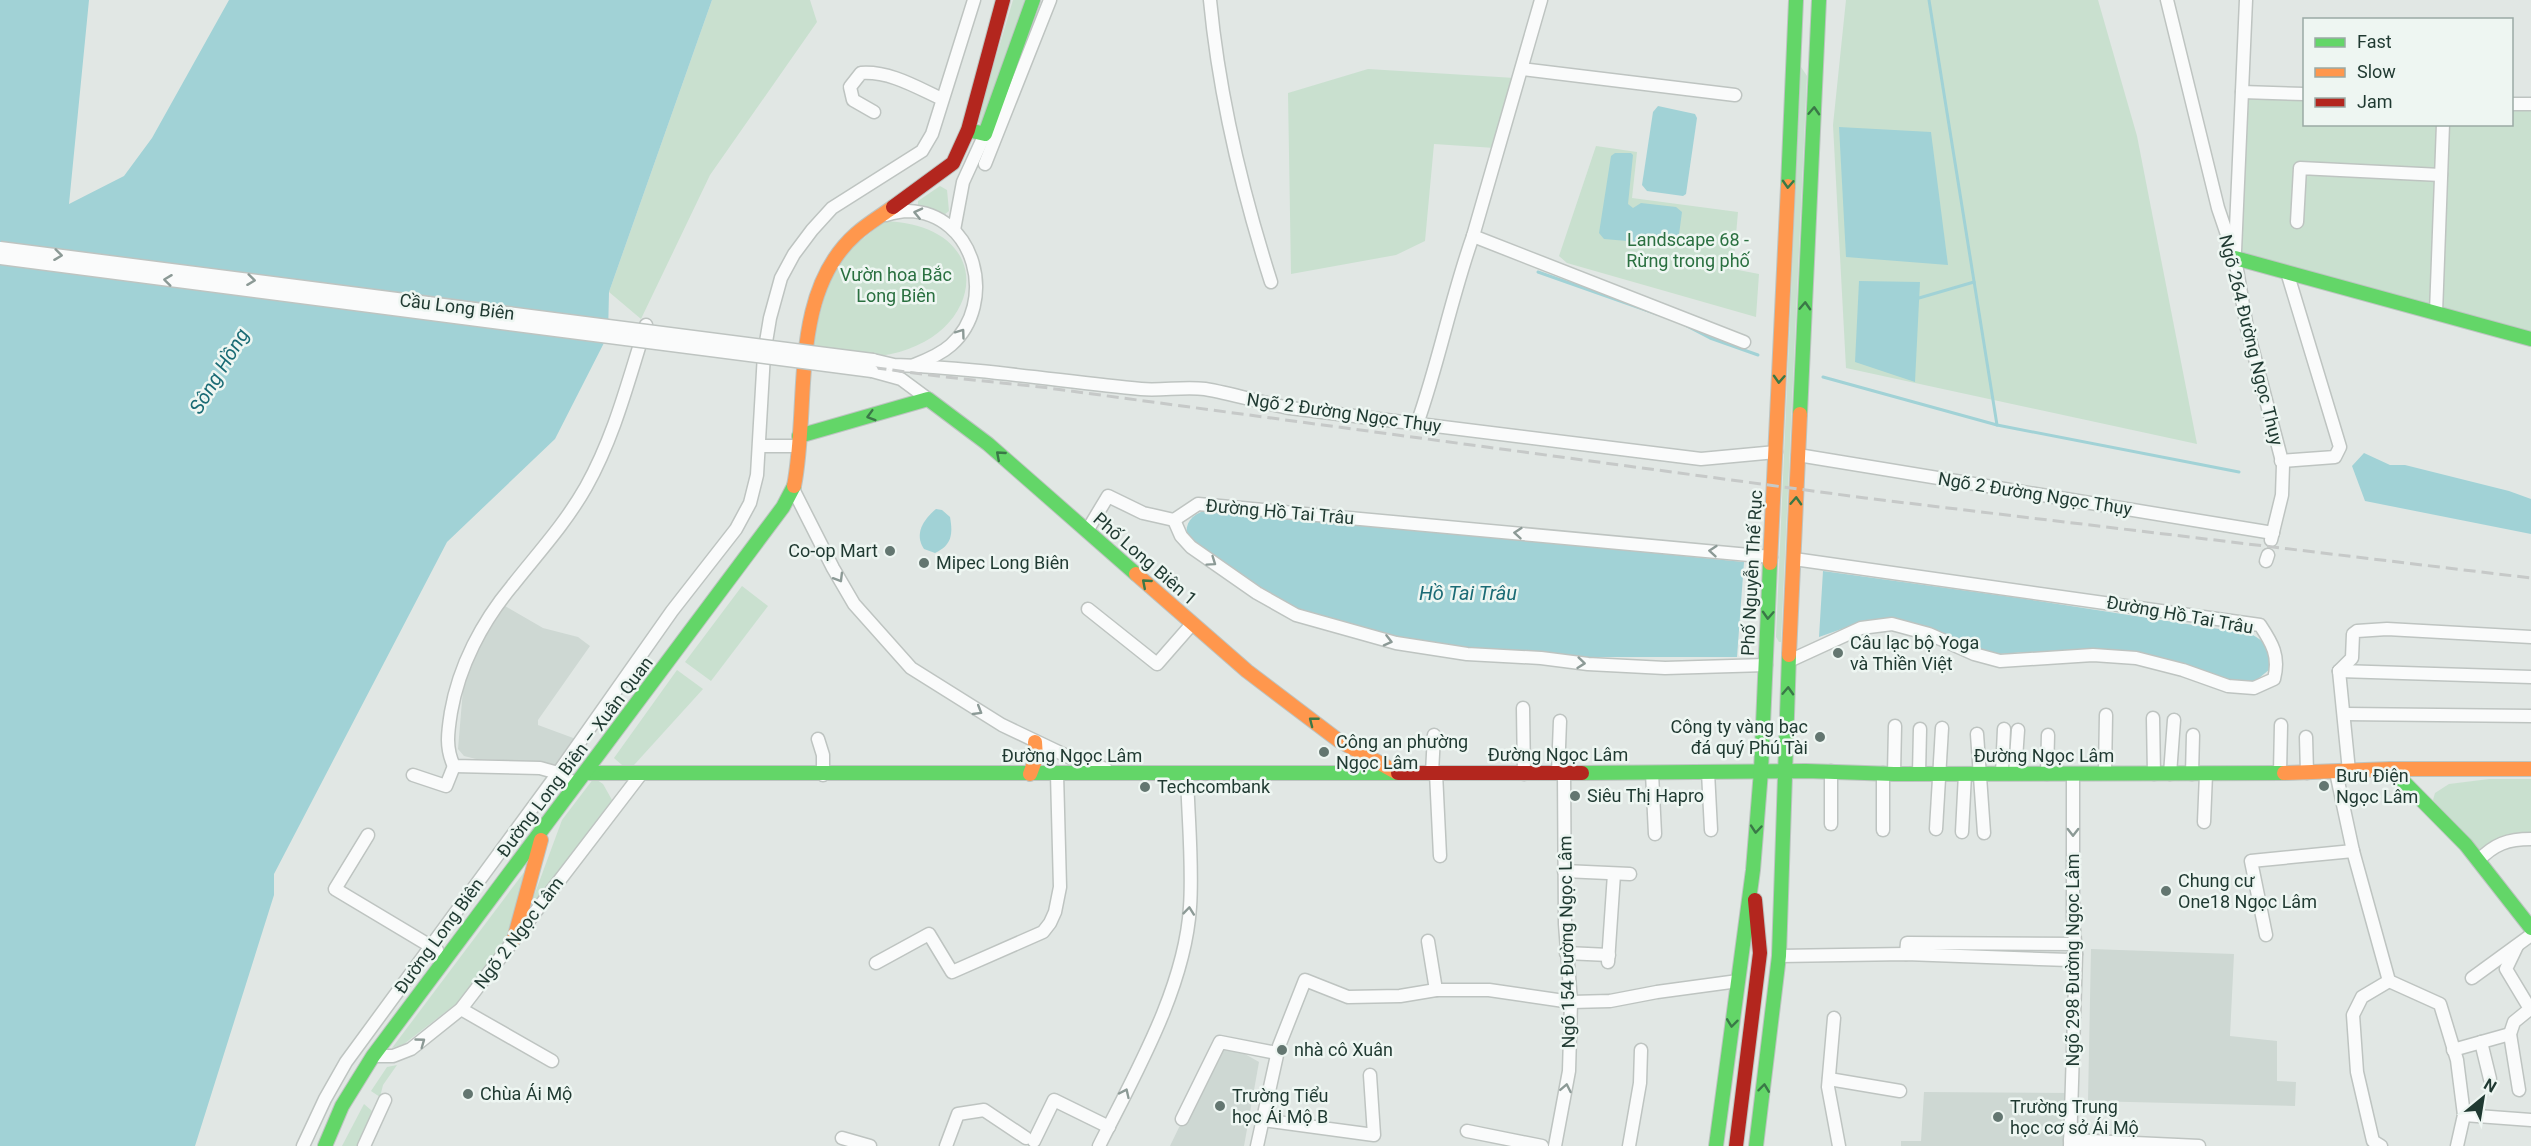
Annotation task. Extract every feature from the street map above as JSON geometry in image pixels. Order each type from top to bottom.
[{"type":"main road","points":[[953,163],[968,130],[1003,0]]},
{"type":"main road","points":[[968,130],[986,134],[1033,0]]},
{"type":"main road","name":"Phố Nguyễn Thế Rục","points":[[1716,1146],[1753,870],[1761,771],[1796,0]]},
{"type":"main road","points":[[1756,1146],[1779,956],[1784,771],[1819,0]]},
{"type":"main road","name":"Đường Long Biên – Xuân Quan","points":[[325,1146],[342,1106],[362,1071],[772,524],[793,489],[808,332],[818,292],[834,262],[855,236],[879,216],[953,163]]},
{"type":"main road","points":[[2235,258],[2531,339]]},
{"type":"main road","points":[[799,441],[928,399]]},
{"type":"main road","name":"Phố Long Biên 1","points":[[928,399],[988,444],[1247,671],[1338,740],[1398,773]]},
{"type":"main road","points":[[1335,773],[1339,758],[1338,740]]},
{"type":"main road","points":[[1030,774],[1036,758],[1035,742]]},
{"type":"main road","name":"Đường Ngọc Lâm","points":[[585,773],[1652,774],[1831,771],[1919,774],[2199,774],[2531,769]]},
{"type":"main road","points":[[2391,770],[2421,796],[2478,861],[2531,928]]},
{"type":"main road","points":[[2421,796],[2416,782],[2426,770]]},
{"type":"main road","points":[[514,939],[543,829]]},
{"type":"main road","points":[[1753,870],[1760,953]]},
{"type":"main road","points":[[1736,1146],[1760,953],[1780,872]]},
{"type":"street","name":"Đường Long Biên","points":[[303,1146],[325,1099],[346,1062],[558,773],[672,611],[744,517],[755,489],[760,446],[764,354],[770,318],[781,278],[794,254],[832,208],[922,151],[932,134],[974,0]]},
{"type":"street","points":[[985,164],[1050,0]]},
{"type":"street","points":[[1210,0],[1213,35],[1244,192],[1271,282]]},
{"type":"street","points":[[1417,424],[1440,354],[1462,269],[1541,0]]},
{"type":"street","name":"Ngõ 264 Đường Ngọc Thụy","points":[[2167,0],[2218,208],[2235,258],[2247,328],[2281,461],[2283,486],[2272,537]]},
{"type":"street","points":[[2235,258],[2246,0]]},
{"type":"street","points":[[1522,69],[1735,96]]},
{"type":"street","points":[[874,112],[853,100],[850,87],[861,73],[873,72],[899,79],[942,99]]},
{"type":"street","points":[[2242,92],[2303,94]]},
{"type":"street","points":[[2513,104],[2531,104]]},
{"type":"street","points":[[2436,313],[2443,126]]},
{"type":"street","points":[[954,230],[963,182],[986,134]]},
{"type":"street","points":[[953,163],[963,182]]},
{"type":"street","points":[[2297,222],[2300,168],[2441,175]]},
{"type":"street","points":[[879,216],[907,211],[921,213],[943,221],[954,230],[974,262],[976,302],[972,317],[950,346],[913,365]]},
{"type":"street","points":[[1473,236],[1744,342]]},
{"type":"street","name":"Cầu Long Biên","points":[[0,248],[872,366]]},
{"type":"street","name":"Cầu Long Biên","points":[[0,258],[872,366],[913,365]]},
{"type":"street","points":[[2281,461],[2335,457],[2340,447],[2287,272]]},
{"type":"street","points":[[413,775],[446,786],[454,766],[448,746],[449,725],[459,678],[468,656],[497,606],[555,535],[585,488],[622,406],[646,325]]},
{"type":"street","name":"Ngõ 2 Đường Ngọc Thụy","points":[[913,365],[1050,377],[1143,389],[1188,387],[1290,408],[1701,459],[1776,452]]},
{"type":"street","name":"Phố Long Biên 1","points":[[872,366],[901,379],[928,399]]},
{"type":"street","points":[[760,446],[799,441]]},
{"type":"street","name":"Ngõ 2 Đường Ngọc Thụy","points":[[1798,454],[2272,537]]},
{"type":"street","points":[[793,489],[854,604],[888,644],[920,674],[972,708],[1035,742],[1069,757],[1121,774]]},
{"type":"street","points":[[1087,531],[1108,496],[1143,513],[1174,520],[1181,536],[1191,547],[1288,611],[1321,623],[1396,643],[1467,654],[1541,658],[1605,665],[1665,668],[1766,665]]},
{"type":"street","name":"Đường Hồ Tai Trâu","points":[[1174,520],[1198,504],[1771,557]]},
{"type":"street","name":"Đường Hồ Tai Trâu","points":[[1789,661],[1861,628],[1892,624],[1929,634],[1974,654],[2000,661],[2093,655],[2136,658],[2183,670],[2228,686],[2254,688],[2274,679],[2277,667],[2274,646],[2260,625],[1794,559]]},
{"type":"street","points":[[1088,609],[1157,664],[1192,624]]},
{"type":"street","points":[[2339,671],[2352,658],[2353,634],[2357,630],[2386,629],[2531,636]]},
{"type":"street","points":[[2339,671],[2531,677]]},
{"type":"street","points":[[2339,671],[2345,714],[2343,772],[2353,851],[2389,981],[2439,1004],[2453,1050],[2464,1115],[2457,1146]]},
{"type":"street","points":[[1522,708],[1524,774]]},
{"type":"street","points":[[2345,714],[2531,716]]},
{"type":"street","points":[[2105,773],[2106,715]]},
{"type":"street","points":[[2153,718],[2154,774]]},
{"type":"street","points":[[2170,774],[2174,720]]},
{"type":"street","name":"Ngõ 154 Đường Ngọc Lâm","points":[[1555,1146],[1569,1071],[1571,1002],[1566,953],[1560,722]]},
{"type":"street","points":[[2280,773],[2281,725]]},
{"type":"street","points":[[1883,830],[1895,726]]},
{"type":"street","points":[[1936,829],[1942,728]]},
{"type":"street","points":[[1919,774],[1920,729]]},
{"type":"street","points":[[2004,729],[2009,773]]},
{"type":"street","points":[[2009,773],[2018,730]]},
{"type":"street","points":[[1977,734],[1984,833]]},
{"type":"street","points":[[1434,735],[1434,773],[1440,856]]},
{"type":"street","points":[[2047,774],[2048,735]]},
{"type":"street","points":[[2193,735],[2204,822]]},
{"type":"street","points":[[2306,737],[2307,773]]},
{"type":"street","points":[[818,739],[823,755],[823,775]]},
{"type":"street","points":[[454,766],[540,768],[558,773],[576,784]]},
{"type":"street","points":[[1831,771],[1831,824]]},
{"type":"street","points":[[1708,772],[1711,830]]},
{"type":"street","name":"Ngõ 2 Ngọc Lâm","points":[[373,1056],[393,1056],[411,1049],[461,1009],[640,774]]},
{"type":"street","points":[[876,963],[929,934],[952,972],[1043,933],[1050,923],[1060,887],[1057,774]]},
{"type":"street","points":[[1100,1146],[1165,1009],[1182,959],[1190,907],[1186,774]]},
{"type":"street","points":[[1652,774],[1655,834]]},
{"type":"street","points":[[1962,832],[1965,774]]},
{"type":"street","name":"Ngõ 298 Đường Ngọc Lâm","points":[[2070,1143],[2076,949],[2073,917],[2073,774]]},
{"type":"street","points":[[368,835],[335,889],[448,957]]},
{"type":"street","points":[[2478,861],[2496,845],[2506,841],[2531,839]]},
{"type":"street","points":[[2266,935],[2252,861],[2353,851]]},
{"type":"street","points":[[1564,872],[1630,874]]},
{"type":"street","points":[[1566,953],[1609,958],[1614,873]]},
{"type":"street","points":[[2472,978],[2531,935]]},
{"type":"street","points":[[1428,941],[1436,990]]},
{"type":"street","points":[[2517,946],[2506,969],[2530,1008],[2514,1022],[2510,1034],[2519,1090]]},
{"type":"street","points":[[1779,956],[1906,954],[2069,960],[2076,949]]},
{"type":"street","points":[[1257,1146],[1277,1053],[1305,980],[1348,997],[1400,996],[1436,990],[1489,990],[1571,1002],[1610,1000],[1738,981]]},
{"type":"street","points":[[2381,1146],[2373,1141],[2357,1072],[2353,1015],[2362,998],[2389,981]]},
{"type":"street","points":[[461,1009],[552,1061]]},
{"type":"street","points":[[1834,1018],[1828,1086],[1839,1146]]},
{"type":"street","points":[[2453,1050],[2510,1034]]},
{"type":"street","points":[[1182,1119],[1220,1042],[1277,1053]]},
{"type":"street","points":[[2481,1042],[2490,1079]]},
{"type":"street","points":[[1629,1146],[1640,1083],[1641,1050]]},
{"type":"street","points":[[346,1062],[362,1071]]},
{"type":"street","points":[[1263,1120],[1374,1135],[1370,1075]]},
{"type":"street","points":[[1829,1079],[1900,1091]]},
{"type":"street","points":[[364,1146],[385,1100]]},
{"type":"street","points":[[946,1146],[958,1114],[984,1110],[1030,1139],[1054,1100],[1109,1127]]},
{"type":"street","points":[[2464,1115],[2531,1120]]},
{"type":"street","points":[[1467,1131],[1542,1146]]},
{"type":"street","points":[[842,1138],[870,1146]]},
{"type":"street","points":[[2070,1143],[2199,1146]]},
{"type":"shaded area","points":[[505,606],[543,628],[578,637],[590,646],[538,720],[538,725],[576,739],[556,765],[530,761],[476,759],[464,756],[458,749],[464,677]]},
{"type":"shaded area","points":[[2091,949],[2234,954],[2230,1036],[2277,1041],[2277,1081],[2296,1082],[2295,1106],[2088,1101]]},
{"type":"shaded area","name":"Trường Tiểu học Ái Mộ B","points":[[1224,1042],[1259,1062],[1244,1146],[1170,1146],[1199,1086]]},
{"type":"shaded area","name":"Trường Trung học cơ sở Ái Mộ","points":[[1924,1092],[2073,1093],[2072,1146],[1901,1146],[1901,1141],[1921,1141]]},
{"type":"green space","points":[[712,0],[810,0],[817,22],[710,175],[641,319],[609,292]]},
{"type":"green space","points":[[1013,0],[1030,0],[981,125],[977,121]]},
{"type":"green space","points":[[1846,0],[2098,0],[2137,136],[2197,444],[1846,368],[1833,125]]},
{"type":"green space","points":[[1801,67],[1807,76],[1781,642],[1779,642],[1776,637]]},
{"type":"green space","points":[[1368,69],[1515,78],[1495,148],[1434,144],[1425,241],[1396,255],[1291,274],[1288,93]]},
{"type":"green space","points":[[2242,92],[2303,94],[2303,126],[2513,126],[2513,104],[2531,104],[2531,339],[2235,258]]},
{"type":"green space","name":"Landscape 68 - Rừng trong phố","points":[[1596,146],[1637,152],[1632,198],[1738,212],[1733,269],[1759,274],[1756,317],[1567,263],[1559,256]]},
{"type":"green space","points":[[940,186],[947,190],[949,211],[944,215],[918,205],[918,201]]},
{"type":"green space","name":"Vườn hoa Bắc Long Biên","points":[[885,221],[923,228],[949,242],[963,262],[966,285],[959,308],[942,330],[915,346],[880,356],[855,355],[811,347],[834,262]]},
{"type":"green space","points":[[742,586],[768,606],[711,681],[685,662]]},
{"type":"green space","points":[[677,670],[703,689],[634,765],[622,765],[614,758]]},
{"type":"green space","points":[[594,778],[603,784],[612,800],[528,912],[562,820]]},
{"type":"green space","points":[[2489,779],[2531,779],[2531,836],[2484,856],[2433,800],[2435,793],[2449,784]]},
{"type":"green space","points":[[528,867],[503,947],[457,1003],[404,1044],[392,1048]]},
{"type":"green space","points":[[397,1065],[383,1085],[380,1097],[371,1091],[387,1067]]},
{"type":"green space","points":[[364,1104],[372,1111],[358,1146],[342,1146]]},
{"type":"water","name":"Sông Hồng","points":[[0,0],[89,0],[69,204],[124,176],[152,138],[229,0],[712,0],[609,292],[608,335],[555,439],[447,542],[274,874],[274,895],[195,1146],[0,1146]]},
{"type":"water","points":[[1658,106],[1695,114],[1697,118],[1686,194],[1683,196],[1647,191],[1642,185],[1653,112]]},
{"type":"water","points":[[1839,127],[1931,132],[1948,265],[1846,257]]},
{"type":"water","points":[[1615,153],[1633,155],[1628,204],[1633,208],[1641,203],[1676,207],[1682,212],[1678,242],[1674,245],[1604,239],[1599,233],[1611,156]]},
{"type":"water","points":[[1859,281],[1920,282],[1915,382],[1855,362]]},
{"type":"water","points":[[2364,453],[2390,465],[2405,465],[2509,491],[2531,499],[2531,534],[2365,501],[2352,466]]},
{"type":"water","points":[[936,509],[942,510],[950,517],[951,529],[948,543],[935,553],[924,549],[920,533],[927,518]]},
{"type":"water","name":"Hồ Tai Trâu","points":[[1208,509],[1744,562],[1737,657],[1561,657],[1413,643],[1301,613],[1259,590],[1187,537],[1186,531],[1191,519]]},
{"type":"water","points":[[1823,571],[2019,598],[2251,634],[2265,644],[2270,657],[2270,669],[2253,683],[2234,682],[2125,653],[2027,652],[1986,655],[1901,622],[1884,619],[1867,620],[1819,637]]},
{"type":"waterway","points":[[1929,0],[1997,425]]},
{"type":"waterway","points":[[1538,272],[1657,314]]},
{"type":"waterway","points":[[1919,298],[1974,282]]},
{"type":"waterway","points":[[1685,325],[1710,338],[1758,355]]},
{"type":"waterway","points":[[1823,377],[1997,425],[2239,472]]},
{"type":"railway","points":[[0,253],[945,377],[1041,387],[1865,498],[2531,578]]},
{"type":"traffic: fast","points":[[968,130],[985,134],[1033,0]]},
{"type":"traffic: fast","points":[[1788,186],[1796,0]]},
{"type":"traffic: fast","points":[[1800,414],[1819,0]]},
{"type":"traffic: fast","points":[[2235,258],[2531,339]]},
{"type":"traffic: fast","points":[[799,436],[928,399],[988,444],[1136,574]]},
{"type":"traffic: fast","points":[[325,1146],[342,1106],[373,1056],[783,507],[794,486]]},
{"type":"traffic: fast","points":[[1716,1146],[1753,870],[1761,771],[1770,563]]},
{"type":"traffic: fast","points":[[1756,1146],[1779,956],[1789,655]]},
{"type":"traffic: fast","points":[[2391,769],[2466,845],[2531,928]]},
{"type":"traffic: fast","points":[[1582,773],[1806,771],[1894,774],[2284,773]]},
{"type":"traffic: fast","points":[[585,773],[1398,773]]},
{"type":"traffic: slow","points":[[1770,563],[1788,186]]},
{"type":"traffic: slow","points":[[794,486],[806,352],[811,319],[820,287],[834,259],[856,234],[893,207]]},
{"type":"traffic: slow","points":[[1789,655],[1800,414]]},
{"type":"traffic: slow","points":[[1136,574],[1247,671],[1338,740],[1396,772]]},
{"type":"traffic: slow","points":[[1030,774],[1036,758],[1035,742]]},
{"type":"traffic: slow","points":[[2284,773],[2391,769],[2531,769]]},
{"type":"traffic: slow","points":[[514,939],[541,840]]},
{"type":"traffic: jam","points":[[893,207],[953,163],[968,130],[1003,0]]},
{"type":"traffic: jam","points":[[1398,773],[1582,773]]},
{"type":"traffic: jam","points":[[1736,1146],[1760,953],[1755,900]]},
{"type":"place","name":"Co-op Mart","points":[[890,551]]},
{"type":"place","name":"Mipec Long Biên","points":[[924,563]]},
{"type":"place","name":"Câu lạc bộ Yoga và Thiền Việt","points":[[1838,653]]},
{"type":"place","name":"Công ty vàng bạc đá quý Phú Tài","points":[[1820,737]]},
{"type":"place","name":"Công an phường Ngọc Lâm","points":[[1324,752]]},
{"type":"place","name":"Bưu Điện Ngọc Lâm","points":[[2324,786]]},
{"type":"place","name":"Techcombank","points":[[1145,787]]},
{"type":"place","name":"Siêu Thị Hapro","points":[[1575,796]]},
{"type":"place","name":"Chung cư One18 Ngọc Lâm","points":[[2166,891]]},
{"type":"place","name":"nhà cô Xuân","points":[[1282,1050]]},
{"type":"place","name":"Chùa Ái Mộ","points":[[468,1094]]},
{"type":"place","name":"Trường Tiểu học Ái Mộ B","points":[[1220,1106]]},
{"type":"place","name":"Trường Trung học cơ sở Ái Mộ","points":[[1998,1117]]}]
